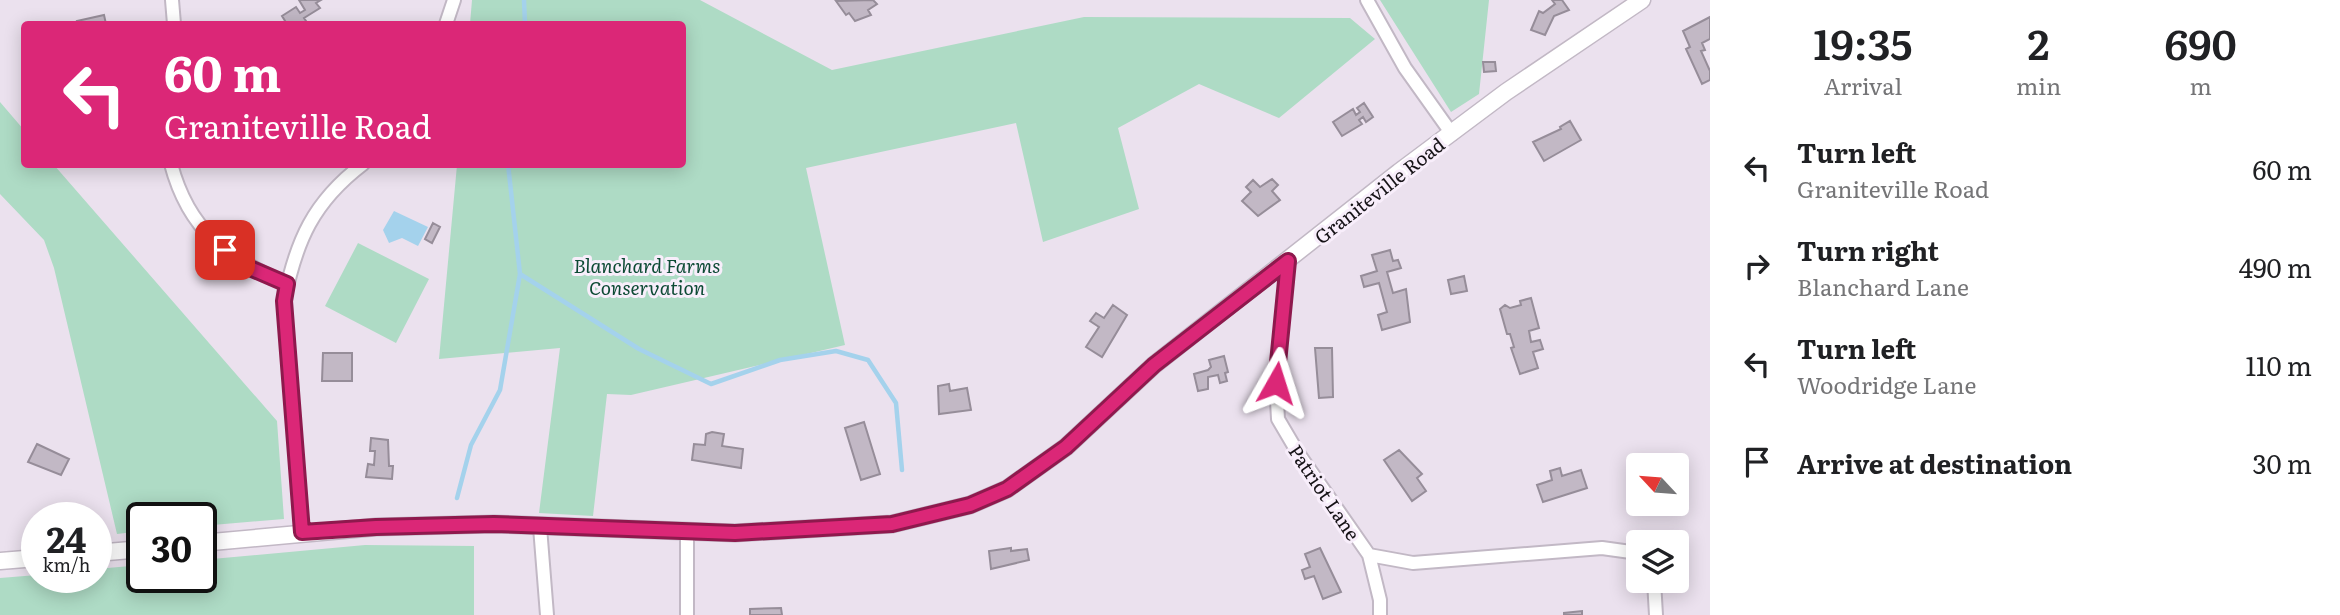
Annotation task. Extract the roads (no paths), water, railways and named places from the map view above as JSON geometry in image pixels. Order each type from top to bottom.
[{"type":"main road","name":"Graniteville Road","points":[[217,540],[389,526],[735,533],[892,524],[970,505],[1002,491],[1066,447],[1154,365],[1288,261],[1506,92],[1642,0]]},
{"type":"main road","points":[[0,561],[21,559]]},
{"type":"street","points":[[172,0],[174,21]]},
{"type":"street","points":[[447,21],[454,0]]},
{"type":"street","points":[[1367,0],[1405,68],[1452,134]]},
{"type":"street","points":[[173,168],[185,204],[200,226],[243,265],[287,284]]},
{"type":"street","points":[[302,532],[284,301],[297,250],[310,219],[330,193],[358,168]]},
{"type":"street","name":"Patriot Lane","points":[[1288,261],[1276,383],[1278,419],[1298,453],[1369,555],[1380,615]]},
{"type":"street","points":[[540,527],[547,615]]},
{"type":"street","points":[[687,532],[687,615]]},
{"type":"street","name":"Patriot Lane","points":[[1369,555],[1413,564],[1602,548],[1626,551]]},
{"type":"street","points":[[1655,593],[1656,615]]},
{"type":"water","points":[[394,211],[428,227],[418,246],[402,238],[389,243],[383,230]]},
{"type":"waterway","points":[[524,0],[525,21]]},
{"type":"waterway","points":[[457,498],[471,445],[500,390],[520,274],[508,168]]},
{"type":"waterway","points":[[520,274],[639,349],[711,384],[780,360],[836,351],[868,360],[896,403],[902,470]]},
{"type":"park label","name":"Blanchard Farms Conservation","points":[[647,276]]}]
